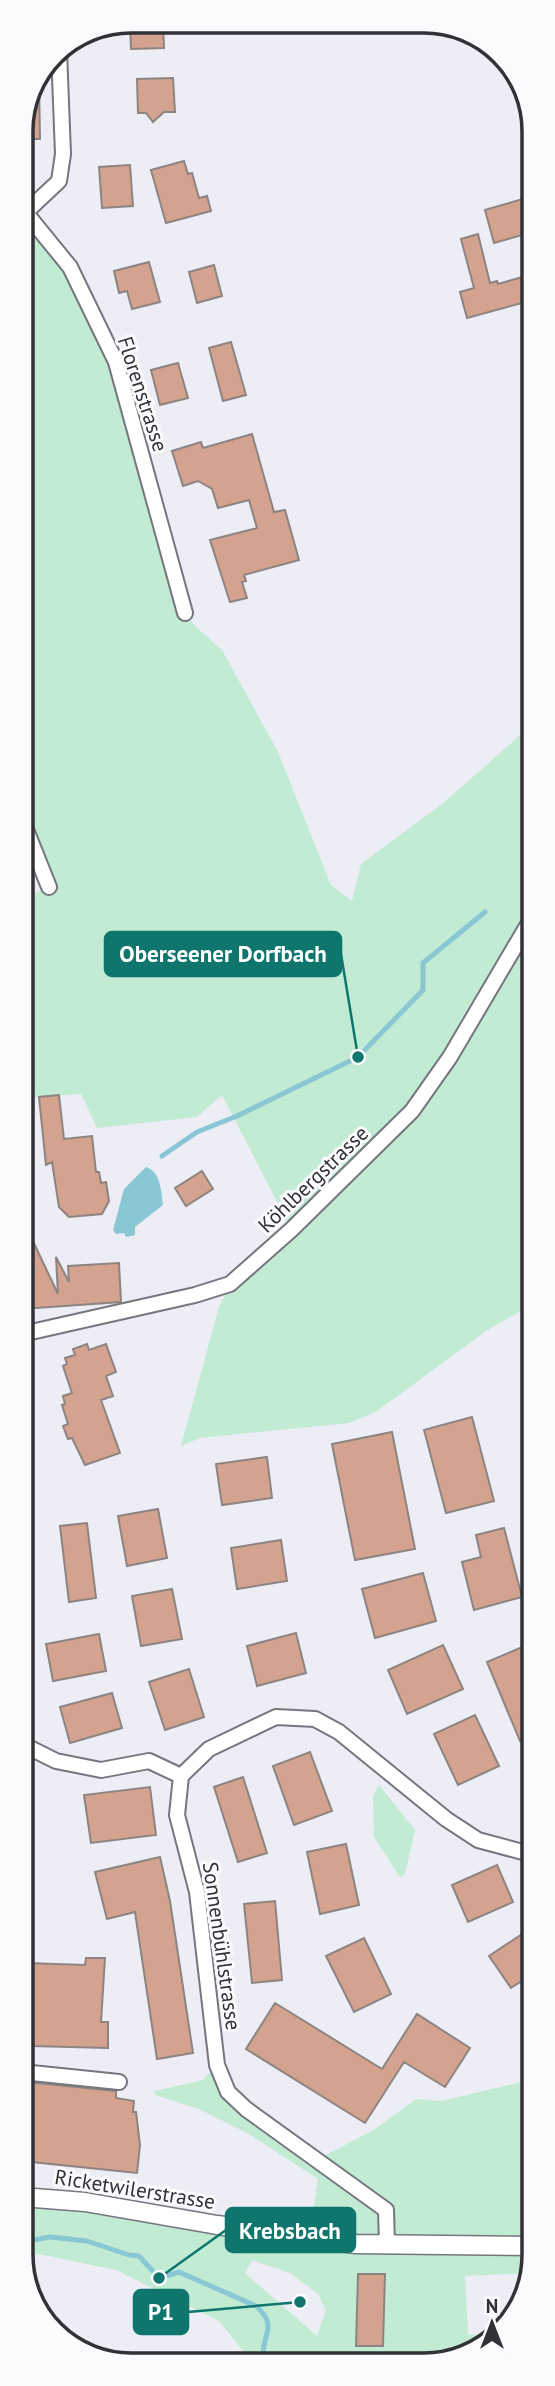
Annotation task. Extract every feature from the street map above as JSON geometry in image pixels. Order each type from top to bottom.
[{"type":"street","points":[[33,203],[59,181],[63,154],[60,64]]},
{"type":"street","name":"Florenstrasse","points":[[33,221],[70,267],[116,362],[185,613]]},
{"type":"street","points":[[33,847],[49,887]]},
{"type":"street","name":"Köhlbergstrasse","points":[[33,1332],[195,1295],[230,1284],[291,1230],[412,1111],[450,1057],[522,935]]},
{"type":"street","points":[[33,1750],[56,1761],[100,1770],[149,1761],[181,1776],[209,1749],[276,1717],[315,1718],[339,1732],[446,1819],[478,1840],[522,1851]]},
{"type":"street","name":"Sonnenbühlstrasse","points":[[181,1776],[177,1815],[197,1892],[217,2065],[228,2092],[246,2109],[386,2210],[387,2245]]},
{"type":"street","points":[[33,2072],[119,2082]]},
{"type":"street","name":"Ricketwilerstrasse","points":[[33,2198],[85,2202],[309,2239],[355,2244],[522,2246]]},
{"type":"green space","points":[[33,222],[70,267],[116,362],[185,613],[196,627],[222,650],[278,752],[331,885],[352,901],[361,864],[442,804],[522,732],[522,1310],[486,1331],[377,1411],[349,1423],[200,1438],[181,1446],[219,1307],[230,1284],[291,1229],[222,1095],[197,1117],[97,1128],[81,1094],[33,1097],[33,894],[49,887],[33,847]]},
{"type":"green space","points":[[379,1785],[415,1830],[405,1874],[400,1877],[374,1837],[373,1796]]},
{"type":"green space","points":[[217,2065],[228,2092],[318,2159],[372,2131],[416,2099],[442,2101],[522,2082],[520,2273],[465,2276],[468,2335],[480,2335],[467,2343],[449,2349],[424,2353],[244,2353],[219,2321],[116,2270],[33,2254],[33,2199],[309,2239],[318,2179],[249,2134],[199,2109],[155,2095],[155,2091],[203,2080]],"holes":[[[252,2260],[290,2273],[318,2294],[326,2310],[317,2336],[245,2273]]]},
{"type":"water","points":[[146,1167],[155,1173],[161,1188],[163,1205],[135,1227],[135,1235],[126,1237],[124,1233],[116,1234],[113,1230],[124,1189]]},
{"type":"building","points":[[130,33],[163,33],[164,48],[131,49]]},
{"type":"building","points":[[173,78],[175,112],[164,112],[153,122],[146,113],[138,113],[137,79]]},
{"type":"building","points":[[39,99],[40,139],[33,139],[33,125]]},
{"type":"building","points":[[184,161],[188,174],[192,173],[199,198],[207,196],[211,211],[166,223],[151,170]]},
{"type":"building","points":[[130,165],[133,206],[102,208],[99,167]]},
{"type":"building","points":[[522,199],[522,235],[494,243],[485,210]]},
{"type":"building","points":[[478,234],[490,283],[497,281],[498,284],[522,277],[522,303],[467,318],[460,292],[474,288],[461,239]]},
{"type":"building","points":[[149,262],[160,302],[132,309],[127,291],[119,293],[114,271]]},
{"type":"building","points":[[214,265],[222,296],[197,303],[189,272]]},
{"type":"building","points":[[231,342],[246,395],[223,401],[209,348]]},
{"type":"building","points":[[178,363],[188,398],[160,405],[151,370]]},
{"type":"building","points":[[252,434],[274,512],[285,510],[299,560],[244,575],[246,581],[242,582],[247,598],[230,602],[210,540],[257,528],[249,500],[218,508],[212,489],[198,481],[183,486],[172,451],[201,442],[203,448]]},
{"type":"building","points":[[59,1095],[64,1139],[92,1136],[96,1172],[99,1172],[101,1183],[106,1182],[109,1201],[102,1214],[69,1217],[59,1207],[52,1162],[46,1165],[39,1097]]},
{"type":"building","points":[[202,1171],[213,1189],[186,1206],[175,1188]]},
{"type":"building","points":[[33,1241],[58,1294],[56,1257],[69,1282],[68,1266],[119,1263],[121,1302],[33,1308]]},
{"type":"building","points":[[87,1344],[89,1350],[106,1344],[116,1372],[106,1376],[113,1396],[101,1400],[120,1453],[85,1465],[63,1426],[68,1424],[62,1405],[65,1404],[63,1396],[72,1393],[63,1366],[67,1364],[65,1358],[75,1355],[73,1349]]},
{"type":"building","points":[[472,1417],[494,1501],[446,1513],[424,1430]]},
{"type":"building","points":[[392,1432],[415,1549],[355,1560],[332,1444]]},
{"type":"building","points":[[267,1457],[272,1498],[222,1505],[216,1464]]},
{"type":"building","points":[[158,1509],[167,1558],[127,1566],[118,1516]]},
{"type":"building","points":[[87,1523],[96,1598],[69,1602],[60,1526]]},
{"type":"building","points":[[504,1528],[522,1597],[474,1610],[462,1562],[481,1557],[476,1535]]},
{"type":"building","points":[[281,1540],[287,1581],[237,1589],[231,1548]]},
{"type":"building","points":[[423,1573],[436,1621],[375,1638],[362,1589]]},
{"type":"building","points":[[172,1589],[182,1639],[141,1646],[132,1596]]},
{"type":"building","points":[[296,1633],[306,1673],[257,1686],[247,1646]]},
{"type":"building","points":[[99,1634],[106,1671],[53,1681],[46,1644]]},
{"type":"building","points":[[443,1645],[463,1689],[407,1714],[388,1670]]},
{"type":"building","points":[[522,1647],[522,1740],[520,1741],[487,1662]]},
{"type":"building","points":[[189,1669],[204,1717],[165,1730],[149,1682]]},
{"type":"building","points":[[112,1693],[122,1728],[70,1743],[60,1707]]},
{"type":"building","points":[[475,1715],[499,1766],[458,1785],[434,1734]]},
{"type":"building","points":[[310,1752],[332,1811],[294,1825],[273,1766]]},
{"type":"building","points":[[243,1777],[267,1853],[238,1862],[214,1787]]},
{"type":"building","points":[[150,1787],[156,1835],[91,1843],[84,1795]]},
{"type":"building","points":[[346,1844],[359,1905],[320,1914],[307,1852]]},
{"type":"building","points":[[160,1857],[170,1901],[193,2053],[157,2059],[135,1912],[107,1919],[95,1872]]},
{"type":"building","points":[[497,1865],[513,1902],[468,1922],[452,1885]]},
{"type":"building","points":[[275,1901],[282,1980],[252,1983],[244,1904]]},
{"type":"building","points":[[522,1934],[522,1981],[511,1988],[489,1956]]},
{"type":"building","points":[[364,1938],[391,1994],[354,2012],[326,1956]]},
{"type":"building","points":[[86,1958],[105,1958],[101,2022],[108,2022],[108,2048],[33,2046],[33,1963],[85,1965]]},
{"type":"building","points":[[275,2003],[382,2069],[417,2014],[470,2048],[445,2087],[404,2062],[365,2123],[246,2049]]},
{"type":"building","points":[[33,2083],[116,2091],[116,2098],[134,2101],[133,2112],[136,2112],[140,2145],[137,2173],[33,2162]]},
{"type":"building","points":[[358,2274],[385,2274],[383,2346],[356,2346]]},
{"type":"waterway","points":[[162,1156],[197,1132],[237,1116],[358,1057],[423,990],[423,963],[485,912]]},
{"type":"waterway","points":[[33,2240],[50,2237],[87,2241],[139,2256],[159,2278],[179,2272],[256,2306],[267,2319],[268,2325],[263,2353]]},
{"type":"place","name":"Oberseener Dorfbach","points":[[358,1057]]},
{"type":"place","name":"Krebsbach","points":[[159,2278]]},
{"type":"place","name":"P1","points":[[300,2302]]}]
